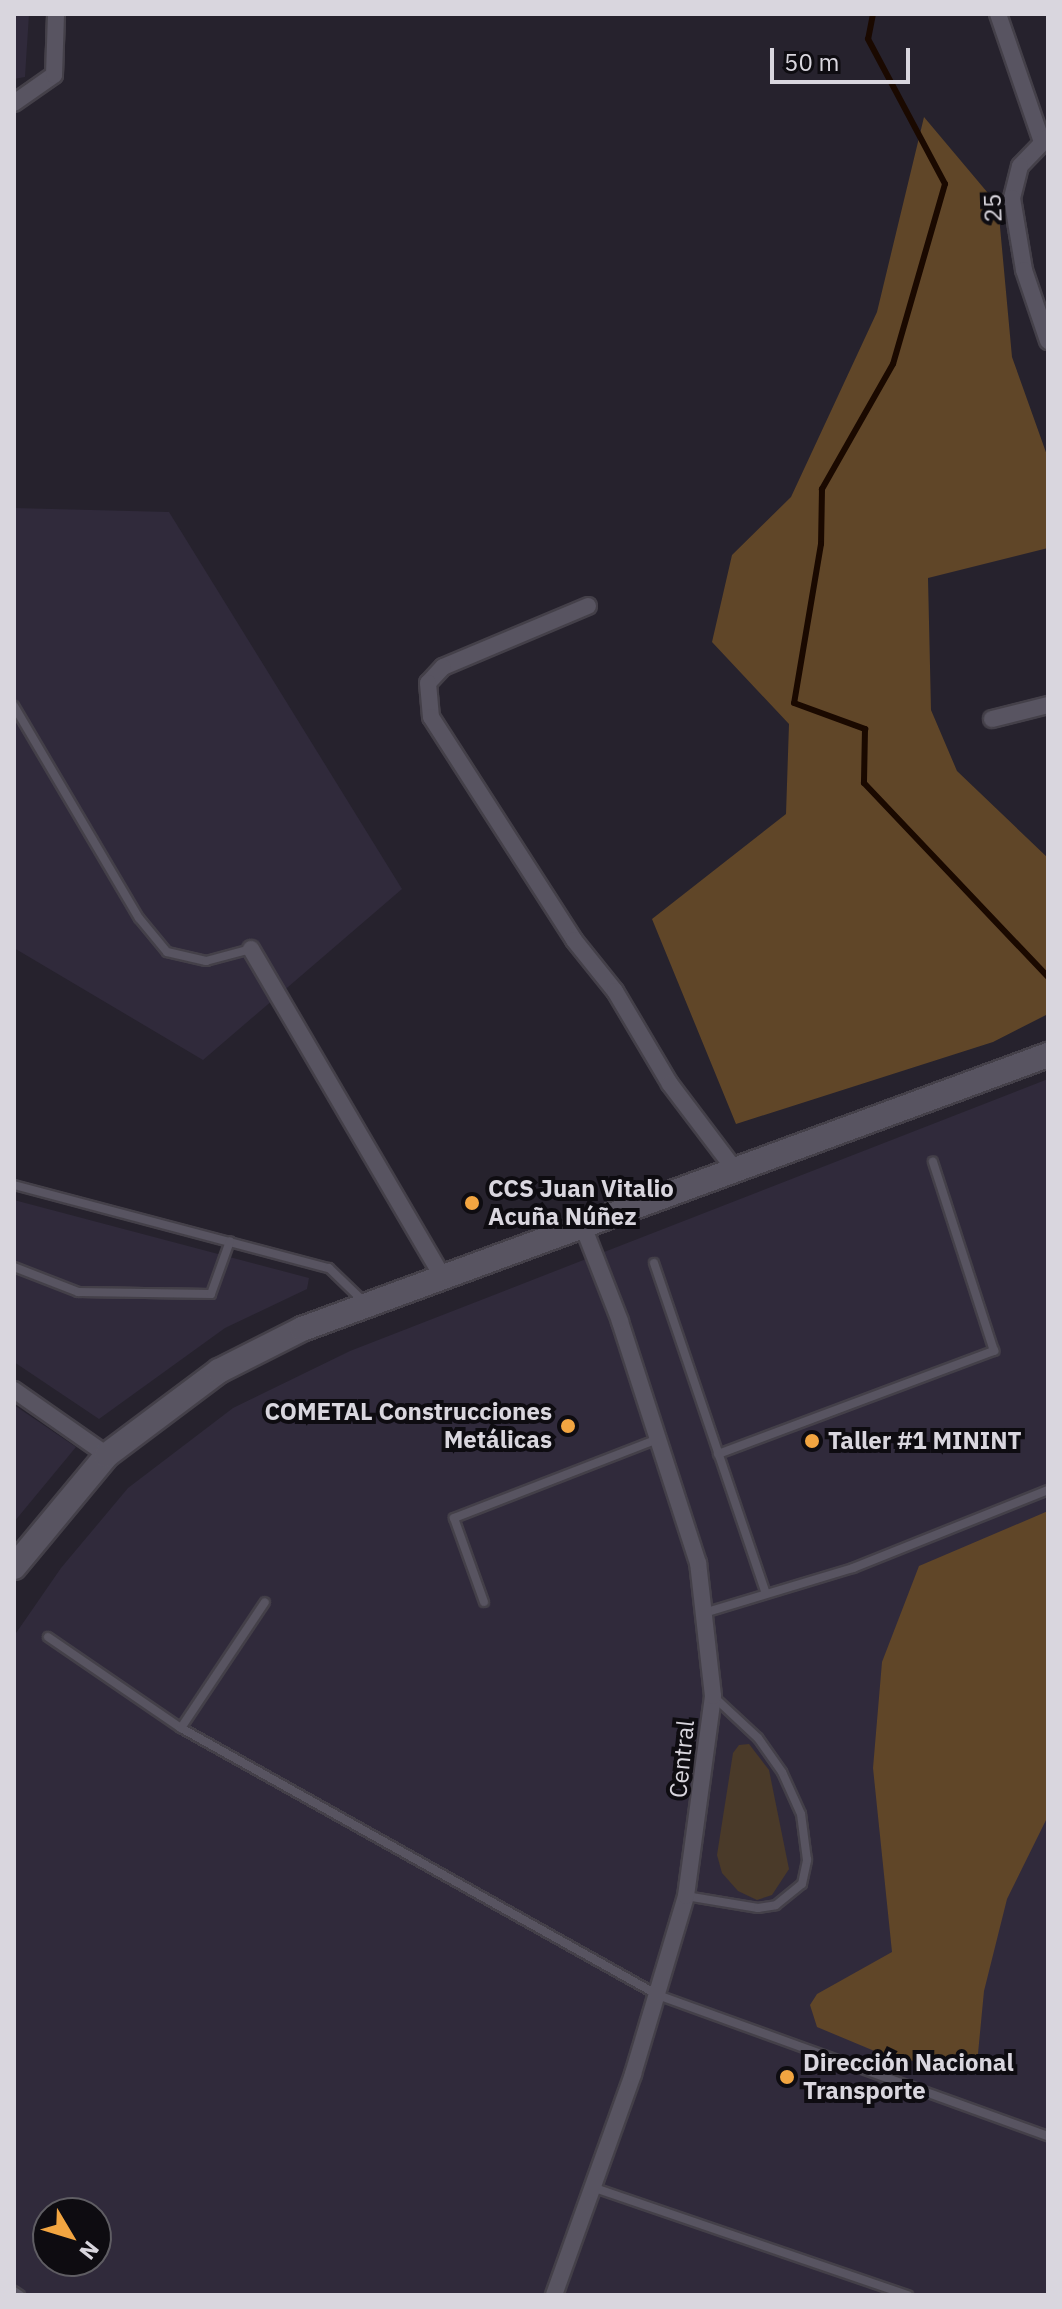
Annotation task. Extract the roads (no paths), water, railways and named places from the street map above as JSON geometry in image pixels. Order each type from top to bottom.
[{"type":"main road","points":[[14,1567],[107,1455],[219,1371],[302,1329],[1048,1055]]},
{"type":"street","points":[[14,103],[54,75],[56,14]]},
{"type":"street","points":[[998,14],[1044,138]]},
{"type":"street","name":"25","points":[[1044,138],[1020,166],[1012,198],[1024,270],[1046,331]]},
{"type":"street","points":[[588,606],[443,667],[428,683],[431,717],[574,940],[615,991],[670,1084],[735,1170]]},
{"type":"street","points":[[992,719],[1048,705]]},
{"type":"street","points":[[251,949],[442,1276]]},
{"type":"street","name":"Central","points":[[554,2295],[658,1995],[686,1896],[713,1696],[698,1563],[658,1438],[583,1226]]},
{"type":"street","points":[[14,1390],[107,1455]]},
{"type":"lane","points":[[14,706],[139,918],[167,952],[206,961],[251,949]]},
{"type":"lane","points":[[718,1454],[994,1351],[933,1162]]},
{"type":"lane","points":[[14,1185],[329,1268],[366,1305]]},
{"type":"lane","points":[[14,1267],[78,1292],[211,1294],[230,1241]]},
{"type":"lane","points":[[654,1263],[765,1591]]},
{"type":"lane","points":[[484,1602],[454,1518],[658,1438]]},
{"type":"lane","points":[[704,1613],[765,1591],[853,1568],[1048,1490]]},
{"type":"lane","points":[[181,1728],[265,1602]]},
{"type":"lane","points":[[48,1637],[181,1728],[658,1995],[1048,2136]]},
{"type":"lane","points":[[686,1896],[758,1908],[776,1905],[802,1884],[807,1860],[801,1814],[782,1772],[758,1738],[713,1696]]},
{"type":"lane","points":[[592,2187],[908,2295]]},
{"type":"lane","points":[[14,2291],[20,2295]]},
{"type":"waterway","points":[[873,14],[868,39],[945,184],[893,364],[822,489],[821,544],[794,703],[865,729],[864,783],[1048,977]]},
{"type":"place","name":"CCS Juan Vitalio Acuña Núñez","points":[[472,1203]]},
{"type":"place","name":"COMETAL Construcciones Metálicas","points":[[568,1426]]},
{"type":"place","name":"Taller #1 MININT","points":[[812,1441]]},
{"type":"place","name":"Dirección Nacional Transporte","points":[[787,2077]]}]
